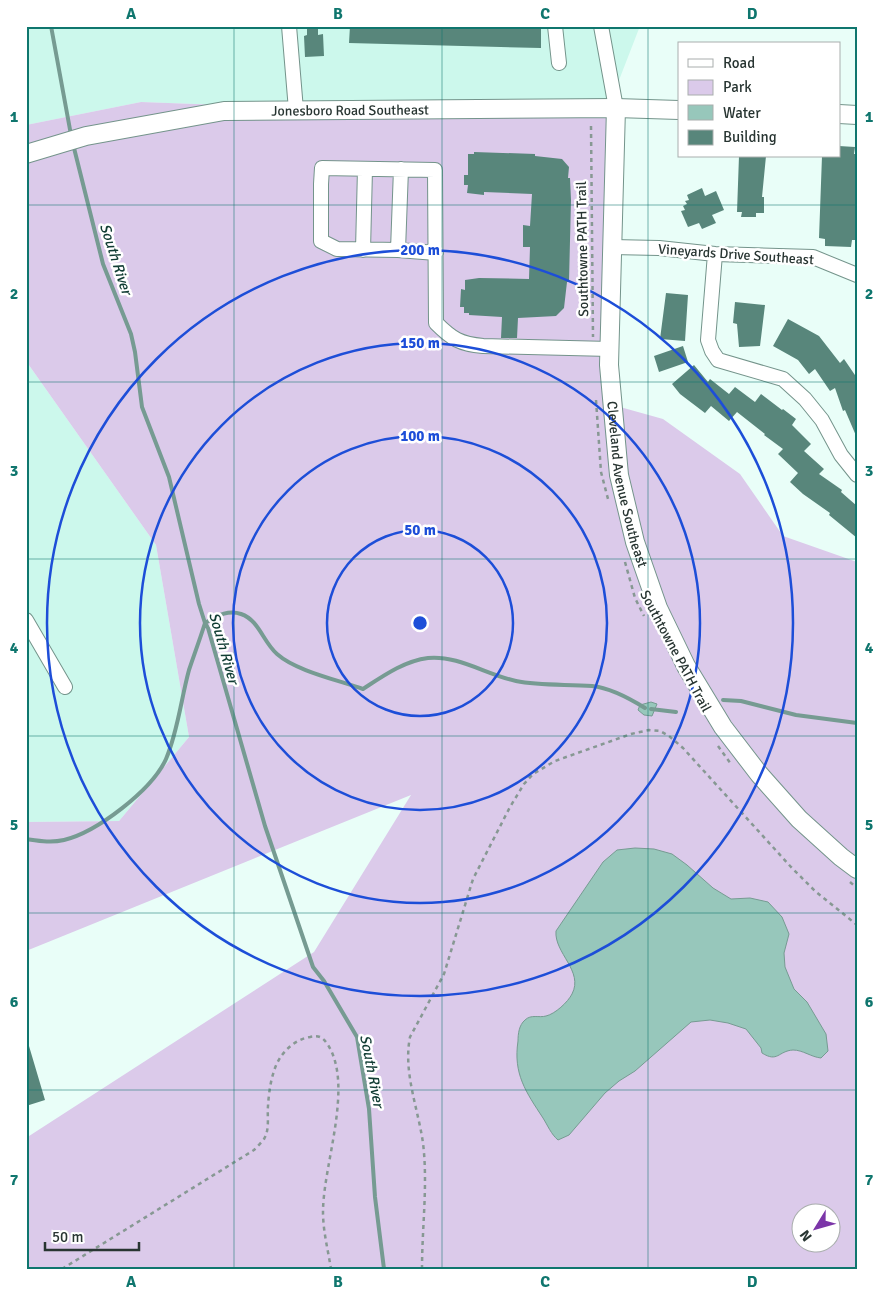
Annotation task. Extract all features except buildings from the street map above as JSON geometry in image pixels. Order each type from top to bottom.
[{"type":"main road","name":"Jonesboro Road Southeast","points":[[32,152],[86,136],[224,111],[616,108],[678,110]]},
{"type":"main road","name":"Cleveland Avenue Southeast","points":[[616,108],[612,247],[602,349],[609,365],[619,475],[635,542],[662,617],[686,666],[723,727],[759,774],[799,819],[841,857],[851,874]]},
{"type":"main road","points":[[840,114],[857,115]]},
{"type":"street","points":[[290,26],[296,110]]},
{"type":"street","points":[[555,26],[559,63]]},
{"type":"street","name":"Cleveland Avenue Southeast","points":[[600,26],[616,108]]},
{"type":"street","points":[[436,253],[337,249],[321,241],[322,168],[435,170],[436,253],[436,323],[450,337],[471,345],[483,346],[602,349]]},
{"type":"street","points":[[363,250],[365,168]]},
{"type":"street","points":[[398,250],[401,169]]},
{"type":"street","name":"Vineyards Drive Southeast","points":[[612,247],[659,248],[715,254],[813,257],[857,275]]},
{"type":"street","points":[[715,254],[708,340],[712,352],[718,360],[783,379],[805,399],[822,420],[840,455],[857,475]]},
{"type":"street","points":[[26,620],[65,687]]},
{"type":"path","name":"Southtowne PATH Trail","points":[[591,126],[602,349]]},
{"type":"path","points":[[596,397],[601,472],[608,499]]},
{"type":"path","name":"Southtowne PATH Trail","points":[[625,562],[635,598],[647,622]]},
{"type":"path","points":[[422,1269],[425,1174],[422,1143],[408,1060],[410,1037],[444,974],[473,879],[510,807],[532,774],[555,761],[631,734],[649,730],[660,731],[683,748],[815,891],[857,925]]},
{"type":"path","points":[[718,746],[736,769]]},
{"type":"path","points":[[851,874],[857,888]]},
{"type":"path","points":[[62,1269],[254,1150],[264,1138],[266,1132],[270,1085],[281,1056],[291,1045],[302,1038],[316,1035],[324,1038],[337,1064],[338,1086],[335,1132],[327,1174],[323,1213],[331,1269]]},
{"type":"shaded area","points":[[26,26],[640,26],[609,106],[384,111],[141,102],[26,125]]},
{"type":"shaded area","points":[[26,361],[156,545],[189,737],[119,821],[26,822]]},
{"type":"green space","points":[[141,102],[384,111],[610,106],[607,357],[620,407],[663,419],[740,474],[783,536],[857,562],[857,1269],[26,1269],[26,1138],[314,952],[411,795],[26,951],[26,822],[119,821],[189,737],[156,545],[26,361],[26,125]]},
{"type":"water","points":[[651,702],[657,704],[652,716],[644,715],[638,710],[640,705]]},
{"type":"water","points":[[635,848],[654,849],[672,854],[713,888],[731,899],[750,898],[768,902],[782,917],[789,934],[784,953],[785,967],[794,989],[807,1002],[826,1034],[828,1051],[821,1058],[793,1050],[771,1057],[762,1053],[761,1048],[746,1029],[710,1020],[691,1022],[635,1071],[605,1093],[569,1135],[558,1140],[531,1100],[522,1082],[517,1063],[519,1030],[521,1024],[527,1018],[550,1015],[561,1007],[572,994],[575,986],[572,970],[559,947],[556,931],[603,862],[617,850]]},
{"type":"waterway","name":"South River","points":[[51,26],[71,135]]},
{"type":"waterway","name":"South River","points":[[73,144],[103,264],[131,334],[142,407],[169,477],[199,604],[208,628],[265,826],[313,967],[324,981],[357,1037],[369,1109],[375,1197],[384,1269]]},
{"type":"waterway","points":[[26,839],[55,841],[77,835],[107,819],[149,784],[159,771],[170,748],[189,670],[205,623],[226,613],[231,612],[247,617],[257,626],[272,649],[285,660],[306,670],[363,689],[386,674],[411,662],[428,658],[439,658],[461,662],[516,681],[534,684],[599,687],[620,694],[645,708]]},
{"type":"waterway","points":[[723,700],[741,701],[796,715],[857,723]]},
{"type":"waterway","points":[[651,709],[676,712]]}]
